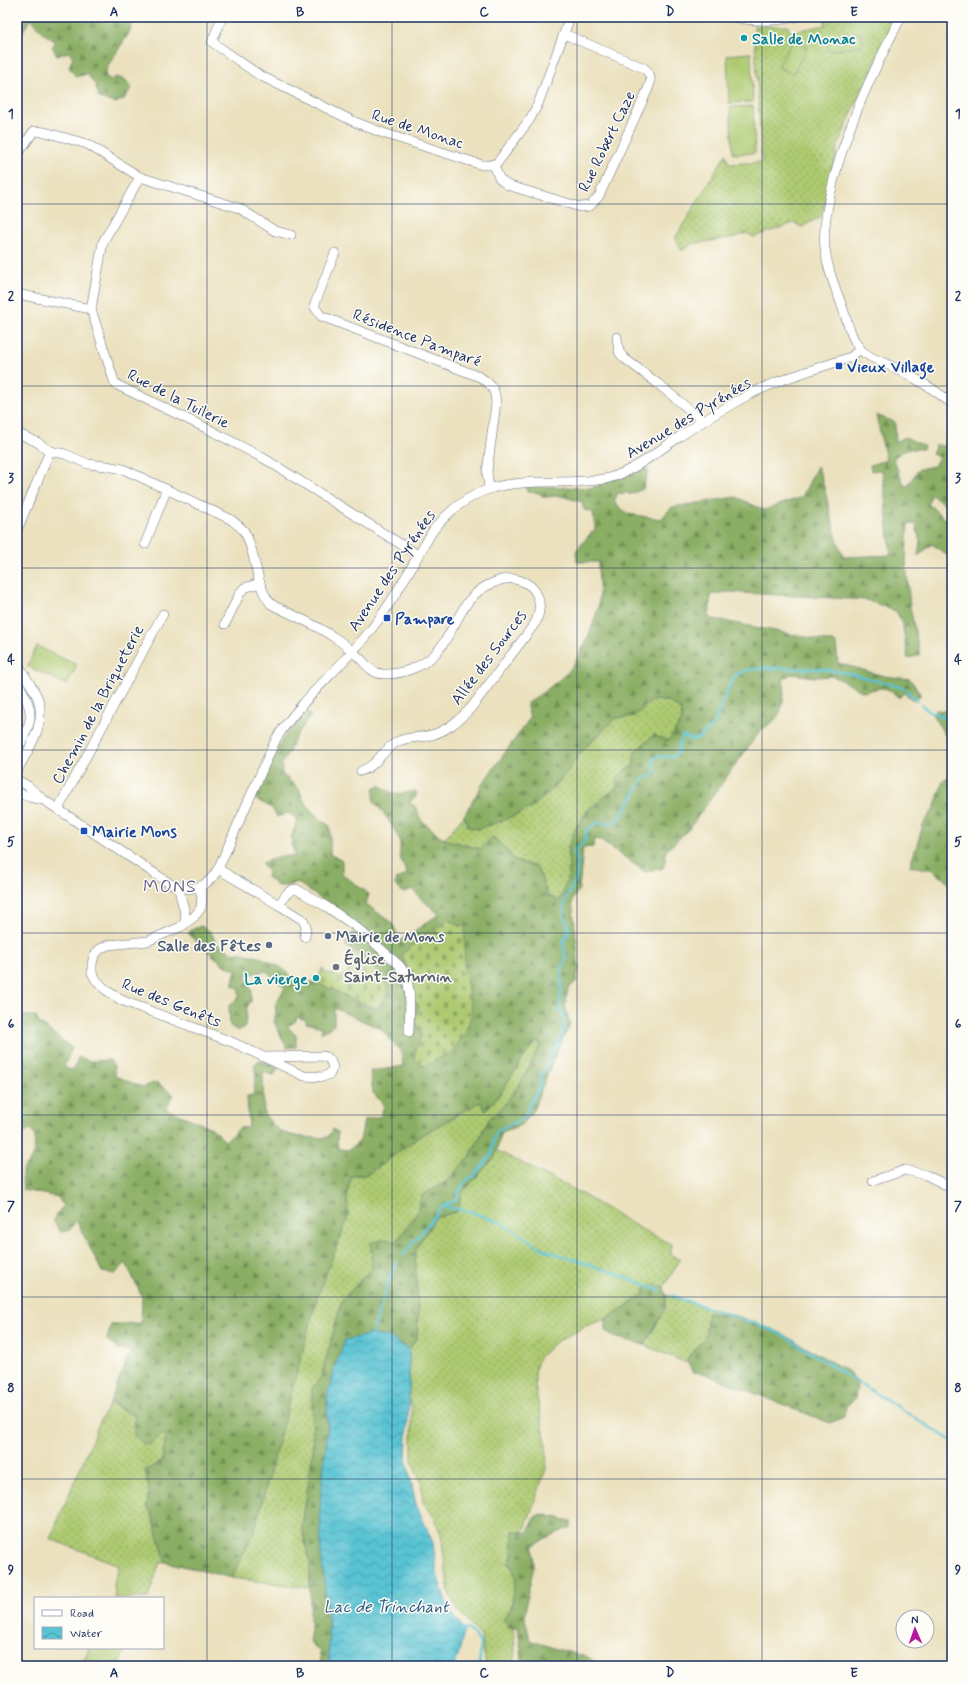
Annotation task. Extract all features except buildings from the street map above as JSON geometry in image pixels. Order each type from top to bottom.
[{"type":"street","name":"Rue de Monac","points":[[222,17],[212,42],[270,81],[355,122],[376,130],[482,165],[494,165]]},
{"type":"street","points":[[494,165],[502,158],[530,119],[544,88],[570,17]]},
{"type":"street","points":[[734,17],[759,21],[775,21],[796,17]]},
{"type":"street","points":[[901,17],[864,95],[841,151],[831,191],[826,224],[825,249],[829,268],[846,317],[860,349],[871,357],[897,368],[952,404]]},
{"type":"street","name":"Rue Robert Caze","points":[[494,165],[499,178],[507,185],[580,207],[590,206],[599,196],[648,89],[651,78],[649,72],[644,68],[564,34]]},
{"type":"street","points":[[17,155],[34,130],[87,144],[140,177],[239,208],[275,231],[291,235]]},
{"type":"street","name":"Rue de la Tuilerie","points":[[140,177],[104,242],[91,309],[111,376],[117,385],[208,429],[265,459],[418,555]]},
{"type":"street","name":"Résidence Pamparé","points":[[335,253],[314,306],[321,316],[480,378],[489,384],[495,392],[496,403],[487,472],[489,488]]},
{"type":"street","points":[[17,294],[91,309]]},
{"type":"street","points":[[617,337],[619,352],[624,358],[703,421]]},
{"type":"street","name":"Avenue des Pyrénées","points":[[199,887],[212,879],[218,869],[276,739],[293,713],[352,652],[382,615],[434,529],[444,517],[466,500],[489,488],[518,482],[584,482],[610,478],[645,461],[703,421],[757,390],[851,357],[860,349]]},
{"type":"street","name":"Allée des Sources","points":[[17,434],[37,442],[50,451],[65,454],[88,464],[124,469],[166,491],[230,519],[238,525],[246,536],[260,583],[266,598],[271,604],[327,633],[379,674],[403,672],[421,665],[435,654],[468,600],[483,587],[505,579],[518,580],[533,588],[539,601],[539,615],[532,629],[471,708],[459,720],[438,733],[399,741],[389,748],[371,767],[361,771]]},
{"type":"street","points":[[17,530],[50,451]]},
{"type":"street","points":[[144,544],[166,491]]},
{"type":"street","points":[[225,624],[240,593],[244,588],[260,583]]},
{"type":"street","name":"Chemin de la Briqueterie","points":[[58,809],[163,614]]},
{"type":"street","points":[[17,661],[30,693]]},
{"type":"street","points":[[17,681],[38,699],[40,713],[39,725],[17,750]]},
{"type":"street","points":[[17,771],[32,732]]},
{"type":"street","points":[[18,782],[28,786],[44,800],[169,883],[179,887],[192,889],[199,887]]},
{"type":"street","points":[[17,792],[29,797],[44,800]]},
{"type":"street","points":[[218,869],[303,920],[306,927],[305,938]]},
{"type":"street","points":[[179,887],[180,900],[185,915],[184,925]]},
{"type":"street","name":"Rue des Genêts","points":[[199,887],[202,896],[201,908],[194,917],[184,925],[142,942],[104,946],[97,952],[92,960],[91,969],[94,977],[106,990],[121,1000],[232,1042],[264,1057],[308,1077],[327,1076],[330,1074],[333,1067],[330,1060],[324,1056],[264,1057]]},
{"type":"street","points":[[279,905],[287,893],[296,889],[327,907],[355,926],[400,965],[408,981],[410,1032]]},
{"type":"street","points":[[873,1181],[905,1170],[926,1175],[952,1188]]},
{"type":"green space","points":[[17,17],[135,17],[129,33],[107,67],[105,76],[111,80],[116,77],[126,80],[131,89],[124,99],[115,103],[99,98],[95,84],[87,74],[76,77],[69,67],[73,57],[68,52],[57,56],[52,46],[55,44],[55,41],[44,34],[30,19],[19,39],[17,49]]},
{"type":"green space","points":[[825,17],[896,17],[838,146],[822,216],[802,227],[794,223],[754,237],[746,233],[736,237],[692,244],[682,251],[675,238],[726,154],[729,164],[762,162],[754,26],[788,26],[790,32],[825,25]]},
{"type":"green space","points":[[861,32],[863,45],[829,51],[827,38]]},
{"type":"green space","points":[[793,40],[807,48],[793,74],[778,67]]},
{"type":"green space","points":[[751,53],[753,102],[729,103],[727,55]]},
{"type":"green space","points":[[753,106],[755,153],[733,154],[730,107]]},
{"type":"green space","points":[[876,415],[895,422],[896,442],[905,437],[924,446],[923,449],[907,449],[893,458],[906,487],[919,469],[934,466],[939,457],[932,454],[936,445],[946,446],[952,442],[952,465],[948,462],[945,468],[948,485],[952,489],[952,508],[948,507],[931,494],[928,504],[950,523],[952,522],[952,559],[932,544],[918,556],[920,542],[916,524],[908,524],[906,561],[910,607],[920,655],[908,659],[902,622],[896,611],[866,600],[726,592],[711,595],[709,618],[836,643],[838,663],[884,676],[910,679],[921,695],[914,701],[904,693],[899,698],[883,688],[864,692],[833,676],[815,677],[791,674],[783,680],[784,697],[782,707],[777,717],[773,722],[760,731],[688,830],[666,851],[663,868],[645,872],[601,840],[594,839],[593,847],[583,848],[579,889],[572,900],[579,967],[576,982],[568,989],[565,1005],[570,1024],[555,1055],[533,1111],[521,1125],[502,1132],[494,1158],[461,1194],[458,1211],[435,1218],[415,1251],[418,1309],[417,1338],[409,1350],[392,1340],[379,1336],[372,1335],[345,1340],[327,1397],[328,1617],[329,1659],[331,1666],[322,1666],[319,1651],[310,1642],[310,1565],[302,1527],[313,1453],[312,1388],[321,1377],[342,1300],[372,1268],[371,1243],[385,1239],[396,1242],[416,1215],[422,1195],[447,1181],[471,1155],[489,1119],[500,1110],[519,1086],[541,1044],[536,1042],[528,1051],[500,1094],[485,1110],[480,1102],[420,1136],[367,1175],[352,1175],[347,1193],[348,1217],[317,1297],[255,1528],[232,1578],[166,1562],[152,1514],[147,1508],[149,1488],[145,1470],[162,1462],[166,1436],[161,1435],[151,1444],[143,1444],[134,1435],[135,1416],[110,1403],[131,1350],[119,1350],[107,1340],[111,1324],[141,1323],[142,1297],[126,1263],[115,1274],[102,1272],[76,1220],[70,1230],[60,1232],[53,1220],[63,1206],[58,1197],[23,1190],[22,1171],[34,1154],[35,1136],[30,1129],[17,1138],[17,1011],[25,1016],[36,1016],[38,1022],[72,1048],[64,1066],[69,1070],[75,1068],[78,1057],[91,1061],[110,1060],[114,1066],[115,1076],[143,1087],[156,1082],[174,1095],[166,1109],[212,1128],[225,1141],[240,1128],[249,1127],[247,1096],[253,1095],[256,1076],[254,1065],[259,1060],[278,1068],[274,1075],[263,1072],[264,1114],[275,1127],[283,1132],[295,1136],[310,1138],[328,1137],[333,1129],[337,1132],[338,1149],[349,1150],[360,1141],[364,1120],[381,1116],[384,1105],[373,1093],[370,1070],[381,1070],[403,1066],[402,1053],[381,1029],[334,1008],[334,1025],[321,1033],[322,1027],[306,1023],[306,1020],[297,1017],[295,1022],[287,1026],[296,1035],[296,1047],[287,1048],[274,1022],[276,1013],[275,1005],[285,988],[266,971],[245,975],[252,992],[251,1001],[247,1007],[245,1027],[238,1031],[230,1026],[229,1005],[239,998],[239,988],[232,985],[236,970],[224,965],[189,935],[189,931],[201,926],[211,932],[216,943],[231,952],[243,953],[262,958],[280,967],[297,980],[317,983],[371,1007],[380,1008],[389,987],[385,985],[387,980],[354,950],[346,946],[347,940],[354,931],[321,899],[297,882],[287,886],[277,886],[267,877],[268,872],[262,863],[280,856],[296,856],[291,844],[293,842],[291,838],[298,820],[289,813],[277,817],[272,808],[255,799],[276,752],[296,719],[304,709],[311,715],[295,738],[282,763],[282,774],[299,789],[302,797],[310,809],[321,820],[330,826],[330,854],[342,861],[342,874],[369,894],[366,904],[393,924],[400,941],[439,914],[412,889],[403,893],[395,885],[397,879],[407,875],[400,857],[400,840],[390,822],[374,801],[374,788],[380,785],[393,793],[416,791],[417,796],[409,802],[415,806],[421,820],[444,839],[480,849],[493,837],[502,845],[515,861],[537,867],[548,896],[559,901],[569,876],[568,848],[577,825],[588,810],[617,787],[617,778],[624,770],[633,767],[635,751],[654,735],[668,741],[682,721],[681,710],[668,701],[653,700],[634,716],[616,718],[584,749],[555,787],[533,807],[505,820],[478,829],[469,827],[464,816],[483,783],[530,718],[527,703],[558,681],[572,667],[592,628],[598,608],[598,562],[577,562],[576,551],[595,530],[593,512],[584,510],[582,502],[561,496],[544,497],[539,493],[527,492],[525,486],[592,488],[641,468],[648,470],[643,489],[629,495],[628,492],[624,494],[618,493],[614,502],[628,514],[661,519],[672,507],[736,497],[764,510],[802,497],[817,466],[821,475],[837,540],[844,557],[891,555],[882,470],[871,471],[870,465],[886,460]]},
{"type":"green space","points":[[37,646],[77,665],[67,685],[27,666]]},
{"type":"green space","points":[[652,700],[668,701],[681,710],[682,721],[668,742],[633,767],[618,787],[588,810],[568,848],[569,876],[559,901],[548,896],[537,867],[515,861],[502,845],[480,849],[444,839],[464,816],[469,827],[555,787],[584,749],[616,718],[634,716]]},
{"type":"green space","points":[[935,710],[952,711],[952,739],[945,735],[932,714]]},
{"type":"green space","points":[[952,776],[952,886],[933,870],[910,866],[924,822],[934,809],[943,781]]},
{"type":"green space","points":[[448,920],[465,927],[464,966],[472,1012],[466,1032],[451,1052],[425,1066],[419,1064],[415,1057],[416,1048],[422,1034],[414,1019],[419,1006],[413,999],[412,982],[402,954]]},
{"type":"green space","points":[[354,950],[387,980],[385,985],[389,987],[380,1008],[371,1007],[317,983],[322,968],[324,969],[323,972],[342,978],[344,974],[347,973]]},
{"type":"green space","points":[[536,1042],[541,1044],[519,1086],[500,1110],[489,1119],[471,1155],[447,1181],[422,1195],[416,1215],[396,1243],[385,1239],[372,1268],[342,1300],[321,1378],[312,1388],[313,1453],[302,1527],[310,1565],[310,1588],[232,1578],[255,1528],[317,1297],[348,1217],[347,1193],[352,1175],[367,1175],[420,1136],[480,1102],[486,1110]]},
{"type":"green space","points":[[496,1150],[575,1190],[648,1233],[671,1244],[670,1254],[680,1260],[664,1287],[654,1284],[646,1287],[643,1295],[606,1319],[586,1326],[553,1344],[538,1359],[535,1374],[535,1386],[545,1438],[547,1454],[546,1469],[524,1532],[513,1532],[512,1557],[516,1578],[511,1608],[503,1619],[509,1626],[513,1627],[515,1653],[510,1666],[486,1666],[481,1636],[458,1611],[449,1593],[441,1535],[434,1516],[423,1502],[421,1481],[412,1460],[412,1411],[409,1398],[409,1350],[417,1337],[418,1309],[415,1251],[435,1218],[458,1211],[461,1194],[494,1158]]},
{"type":"green space","points":[[654,1284],[664,1287],[666,1295],[666,1308],[644,1345],[614,1337],[606,1331],[606,1319],[643,1295],[646,1287]]},
{"type":"green space","points":[[666,1295],[740,1317],[708,1313],[705,1337],[687,1359],[689,1364],[644,1345],[666,1308]]},
{"type":"green space","points":[[708,1313],[740,1317],[779,1332],[849,1372],[858,1381],[855,1399],[846,1406],[844,1417],[830,1423],[703,1373],[692,1372],[687,1359],[705,1337]]},
{"type":"green space","points":[[110,1403],[135,1416],[134,1435],[151,1444],[161,1435],[166,1435],[162,1462],[145,1470],[149,1488],[147,1508],[152,1514],[166,1562],[160,1562],[148,1597],[115,1597],[114,1584],[119,1565],[50,1539],[100,1421]]},
{"type":"green space","points":[[541,1514],[571,1521],[571,1527],[544,1539],[533,1546],[534,1566],[527,1597],[525,1618],[530,1639],[553,1648],[588,1657],[600,1666],[528,1666],[522,1660],[518,1627],[509,1627],[503,1619],[511,1608],[516,1578],[508,1563],[512,1557],[513,1531],[527,1533],[535,1517]]},
{"type":"green space","points":[[89,1649],[126,1649],[118,1666],[81,1666]]},
{"type":"water","name":"Lac de Trinchant","points":[[372,1334],[389,1337],[409,1350],[409,1398],[406,1458],[416,1504],[433,1543],[437,1575],[449,1610],[465,1630],[455,1666],[331,1666],[329,1659],[328,1617],[321,1554],[320,1503],[328,1426],[327,1397],[335,1367],[345,1340]]},
{"type":"waterway","points":[[403,1255],[442,1207],[453,1202],[458,1196],[460,1189],[469,1178],[474,1176],[492,1154],[494,1137],[497,1132],[505,1126],[524,1118],[533,1098],[541,1086],[540,1079],[553,1051],[558,1045],[565,1025],[563,1017],[564,1013],[560,1011],[562,969],[566,960],[563,942],[569,930],[564,914],[564,904],[576,877],[578,862],[574,850],[585,841],[587,830],[600,822],[608,824],[621,817],[643,779],[652,775],[655,771],[653,762],[654,758],[658,756],[673,757],[677,753],[682,737],[685,736],[691,740],[699,738],[714,724],[731,682],[736,675],[747,670],[766,668],[822,669],[851,674],[900,687],[906,690],[917,701]]},
{"type":"waterway","points":[[922,705],[928,711],[952,720]]},
{"type":"waterway","points":[[444,1207],[469,1211],[501,1223],[545,1250],[618,1274],[660,1291]]},
{"type":"waterway","points":[[372,1334],[389,1279],[397,1261]]},
{"type":"waterway","points":[[672,1296],[754,1323],[781,1334],[952,1441]]},
{"type":"waterway","points":[[465,1630],[468,1629],[477,1638],[481,1645],[479,1666]]},
{"type":"place","name":"Salle de Monac","points":[[744,38]]},
{"type":"place","name":"Vieux Village","points":[[839,366]]},
{"type":"place","name":"Pampare","points":[[387,618]]},
{"type":"place","name":"Mairie Mons","points":[[84,831]]},
{"type":"place","name":"Mairie de Mons","points":[[328,936]]},
{"type":"place","name":"Salle des Fêtes","points":[[269,945]]},
{"type":"place","name":"Église Saint-Saturnin","points":[[336,967]]},
{"type":"place","name":"La vierge","points":[[316,978]]},
{"type":"district","name":"MONS","points":[[170,886]]}]
